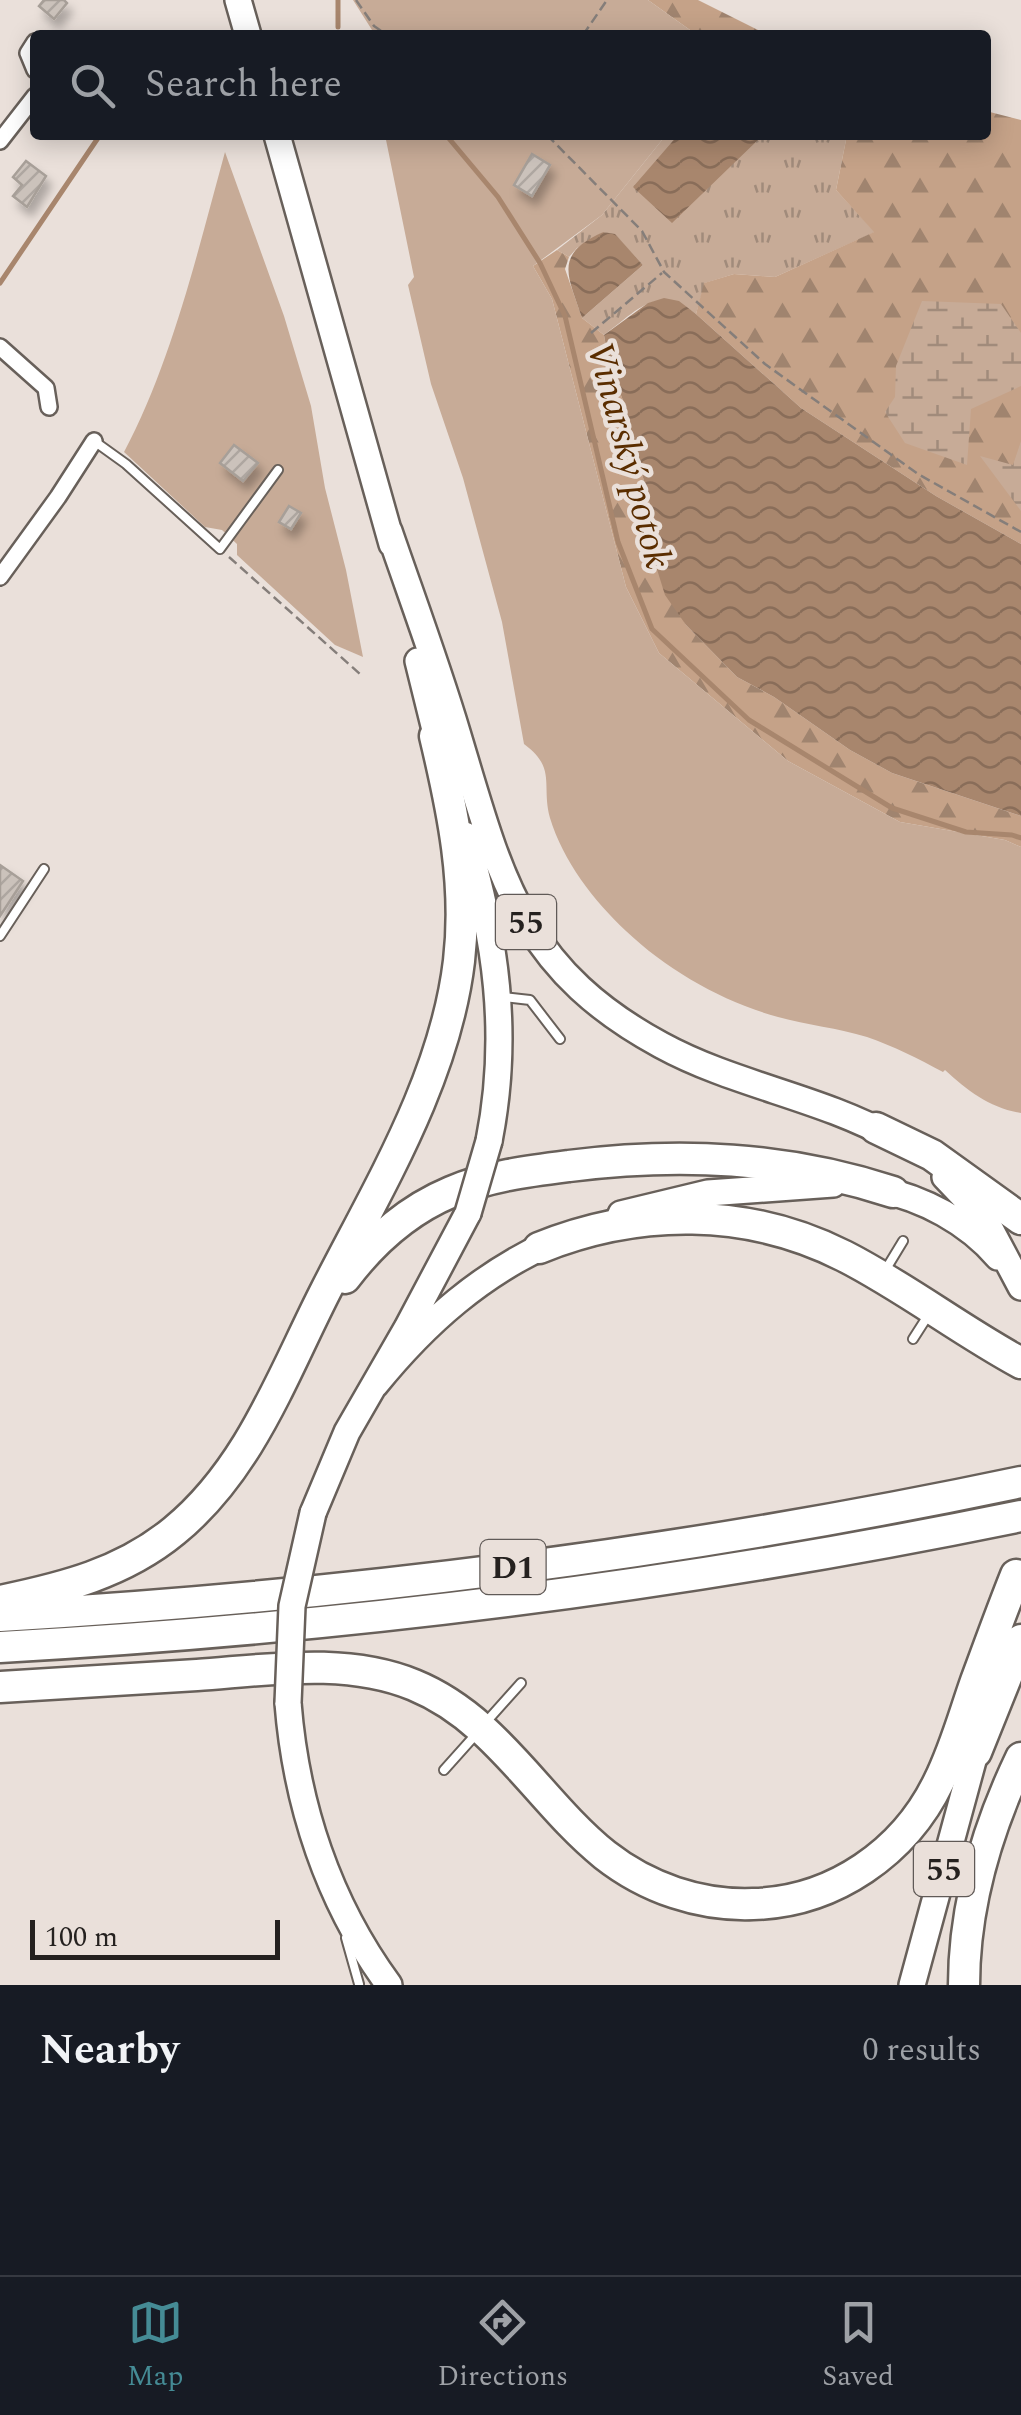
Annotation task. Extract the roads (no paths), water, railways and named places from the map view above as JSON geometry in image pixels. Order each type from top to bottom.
[{"type":"highway","points":[[291,1364],[408,1127],[434,1064],[452,1000],[462,938],[462,880],[435,736]]},
{"type":"highway","points":[[876,1128],[932,1156],[1021,1219]]},
{"type":"highway","points":[[0,1601],[101,1574],[174,1531],[230,1471],[338,1287],[365,1254],[406,1216],[440,1197],[475,1183],[586,1164],[718,1158],[806,1168],[893,1192]]},
{"type":"highway","points":[[539,1248],[582,1232],[640,1220],[738,1222],[796,1236],[840,1254],[1021,1363]]},
{"type":"highway","name":"D1","points":[[0,1616],[365,1586],[641,1551],[1021,1482]]},
{"type":"highway","name":"D1","points":[[0,1647],[364,1618],[624,1585],[1021,1516]]},
{"type":"highway","points":[[0,1689],[280,1669],[351,1670],[413,1685],[456,1707],[482,1728],[592,1843],[642,1878],[679,1894],[722,1903],[766,1904],[808,1895],[849,1878],[886,1852],[929,1800],[946,1767],[1018,1565]]},
{"type":"highway","points":[[976,1752],[1021,1640]]},
{"type":"highway","points":[[964,1985],[966,1943],[977,1880],[996,1815],[1021,1758]]},
{"type":"main road","points":[[238,0],[247,30]]},
{"type":"main road","name":"55","points":[[278,140],[389,531],[457,730],[495,858],[523,918],[549,954],[602,1007],[666,1048],[876,1128],[918,1154],[972,1204],[998,1239],[1021,1289]]},
{"type":"main road","name":"55","points":[[389,531],[435,736],[484,901],[500,997],[500,1074],[489,1141],[468,1213],[340,1445],[313,1512],[292,1606],[288,1702],[304,1804],[332,1886],[364,1948],[389,1985]]},
{"type":"main road","name":"55","points":[[375,1385],[450,1304],[499,1270],[539,1248],[631,1211],[708,1193],[812,1184],[848,1184],[893,1192],[967,1228],[994,1253],[1021,1289]]},
{"type":"main road","name":"55","points":[[912,1985],[976,1752],[1018,1565]]},
{"type":"street","points":[[0,141],[30,102]]},
{"type":"street","points":[[0,347],[46,388],[49,407]]},
{"type":"street","points":[[0,577],[94,441]]},
{"type":"lane","points":[[94,441],[126,464],[220,549],[278,470]]},
{"type":"lane","points":[[0,936],[44,869]]},
{"type":"lane","points":[[500,997],[530,1000],[560,1039]]},
{"type":"lane","points":[[881,1277],[903,1242]]},
{"type":"lane","points":[[913,1339],[932,1309]]},
{"type":"lane","points":[[444,1770],[521,1683]]},
{"type":"lane","points":[[332,1886],[359,1984]]},
{"type":"water","points":[[674,140],[758,140],[672,223],[633,187]]},
{"type":"water","points":[[603,232],[615,234],[643,265],[582,318],[568,268],[577,249]]},
{"type":"water","points":[[664,298],[679,301],[696,314],[801,408],[936,496],[1021,544],[1021,816],[892,773],[850,750],[774,697],[737,677],[686,625],[665,595],[655,563],[659,540],[604,335],[648,303]]},
{"type":"waterway","name":"Vinarský potok","points":[[338,0],[338,27]]},
{"type":"waterway","points":[[0,283],[97,140]]},
{"type":"waterway","name":"Vinarský potok","points":[[450,140],[498,197],[540,263],[565,316],[618,542],[652,629],[749,720],[892,808],[966,832],[1021,838]]}]
